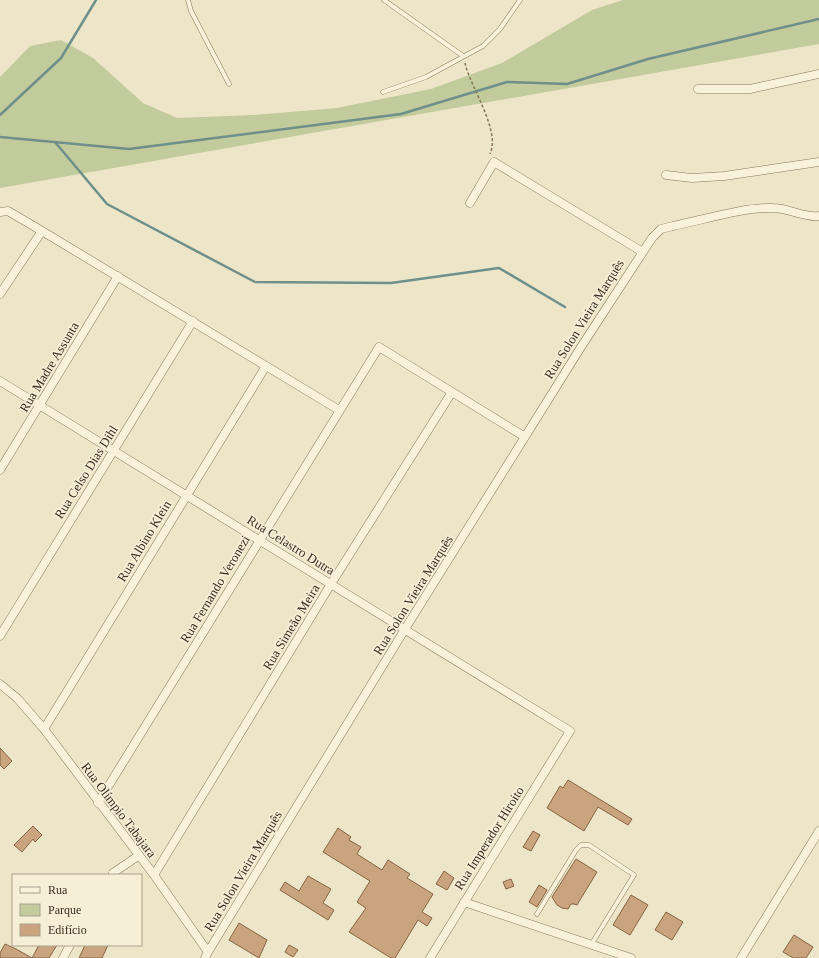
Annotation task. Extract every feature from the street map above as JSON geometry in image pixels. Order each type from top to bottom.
[{"type":"street","points":[[698,89],[750,89],[819,74]]},
{"type":"street","points":[[470,202],[494,162],[641,251]]},
{"type":"street","points":[[666,175],[692,178],[724,176],[819,162]]},
{"type":"street","name":"Rua Solon Vieira Marquês","points":[[206,955],[405,629],[641,251],[661,230],[754,209],[774,208],[810,216],[819,216]]},
{"type":"street","points":[[0,212],[8,211],[339,410]]},
{"type":"street","points":[[0,294],[42,231]]},
{"type":"street","name":"Rua Madre Assunta","points":[[0,470],[118,276]]},
{"type":"street","name":"Rua Celso Dias Dihl","points":[[0,636],[193,321]]},
{"type":"street","name":"Rua Fernando Veronezi","points":[[98,803],[378,347],[452,392]]},
{"type":"street","name":"Rua Albino Klein","points":[[44,729],[266,366]]},
{"type":"street","name":"Rua Celastro Dutra","points":[[0,380],[570,731]]},
{"type":"street","points":[[452,392],[525,437]]},
{"type":"street","name":"Rua Simeão Meira","points":[[154,875],[331,584],[452,392]]},
{"type":"street","name":"Rua Olímpio Tabajara","points":[[0,684],[17,698],[44,729],[98,803],[154,875],[206,955]]},
{"type":"street","name":"Rua Imperador Hiroito","points":[[430,958],[570,731]]},
{"type":"street","points":[[741,958],[819,831]]},
{"type":"street","points":[[113,873],[138,856]]},
{"type":"street","points":[[464,902],[631,958]]},
{"type":"street","points":[[63,958],[69,946]]},
{"type":"lane","points":[[188,0],[191,11],[228,84]]},
{"type":"lane","points":[[384,0],[463,56]]},
{"type":"lane","points":[[383,92],[426,77],[483,46],[500,29],[520,0]]},
{"type":"lane","points":[[537,914],[576,850],[581,845],[589,845],[634,874],[591,945]]},
{"type":"path","points":[[463,56],[466,67],[488,116],[492,143],[492,150],[488,159]]},
{"type":"green space","points":[[623,0],[819,0],[819,44],[0,188],[0,77],[30,46],[61,40],[93,58],[143,103],[177,118],[253,115],[337,108],[431,89],[502,63],[592,10]]},
{"type":"building","points":[[0,748],[12,761],[4,769],[0,765]]},
{"type":"building","points":[[568,780],[632,819],[628,825],[598,807],[584,831],[547,808],[560,786],[563,788]]},
{"type":"building","points":[[33,826],[42,835],[35,842],[33,839],[22,852],[14,845]]},
{"type":"building","points":[[338,828],[351,837],[349,840],[361,847],[357,854],[382,870],[388,860],[410,874],[407,878],[433,894],[422,912],[432,918],[427,926],[418,920],[395,958],[391,958],[349,932],[366,908],[357,902],[370,881],[323,852]]},
{"type":"building","points":[[533,831],[540,835],[531,851],[523,847]]},
{"type":"building","points":[[576,859],[597,872],[577,905],[571,904],[568,909],[562,908],[557,905],[552,897]]},
{"type":"building","points":[[444,871],[454,878],[447,890],[436,884]]},
{"type":"building","points":[[308,876],[331,889],[323,903],[334,910],[328,920],[280,890],[285,882],[299,891]]},
{"type":"building","points":[[511,879],[514,886],[506,889],[503,882]]},
{"type":"building","points":[[539,885],[547,890],[537,907],[529,902]]},
{"type":"building","points":[[631,895],[648,905],[630,935],[613,925]]},
{"type":"building","points":[[666,912],[683,922],[672,940],[655,930]]},
{"type":"building","points":[[239,923],[267,940],[259,958],[229,940]]},
{"type":"building","points":[[794,935],[813,947],[806,958],[793,958],[783,952]]},
{"type":"building","points":[[5,944],[32,958],[0,958],[0,953]]},
{"type":"building","points":[[289,945],[298,950],[293,957],[285,952]]},
{"type":"building","points":[[38,946],[56,946],[49,958],[32,958]]},
{"type":"building","points":[[85,946],[108,946],[102,958],[79,958]]},
{"type":"waterway","points":[[0,115],[61,58],[96,0]]},
{"type":"waterway","points":[[0,137],[129,149],[401,114],[507,82],[567,84],[648,59],[819,19]]},
{"type":"waterway","points":[[55,142],[107,204],[255,282],[391,283],[499,268],[565,307]]}]
